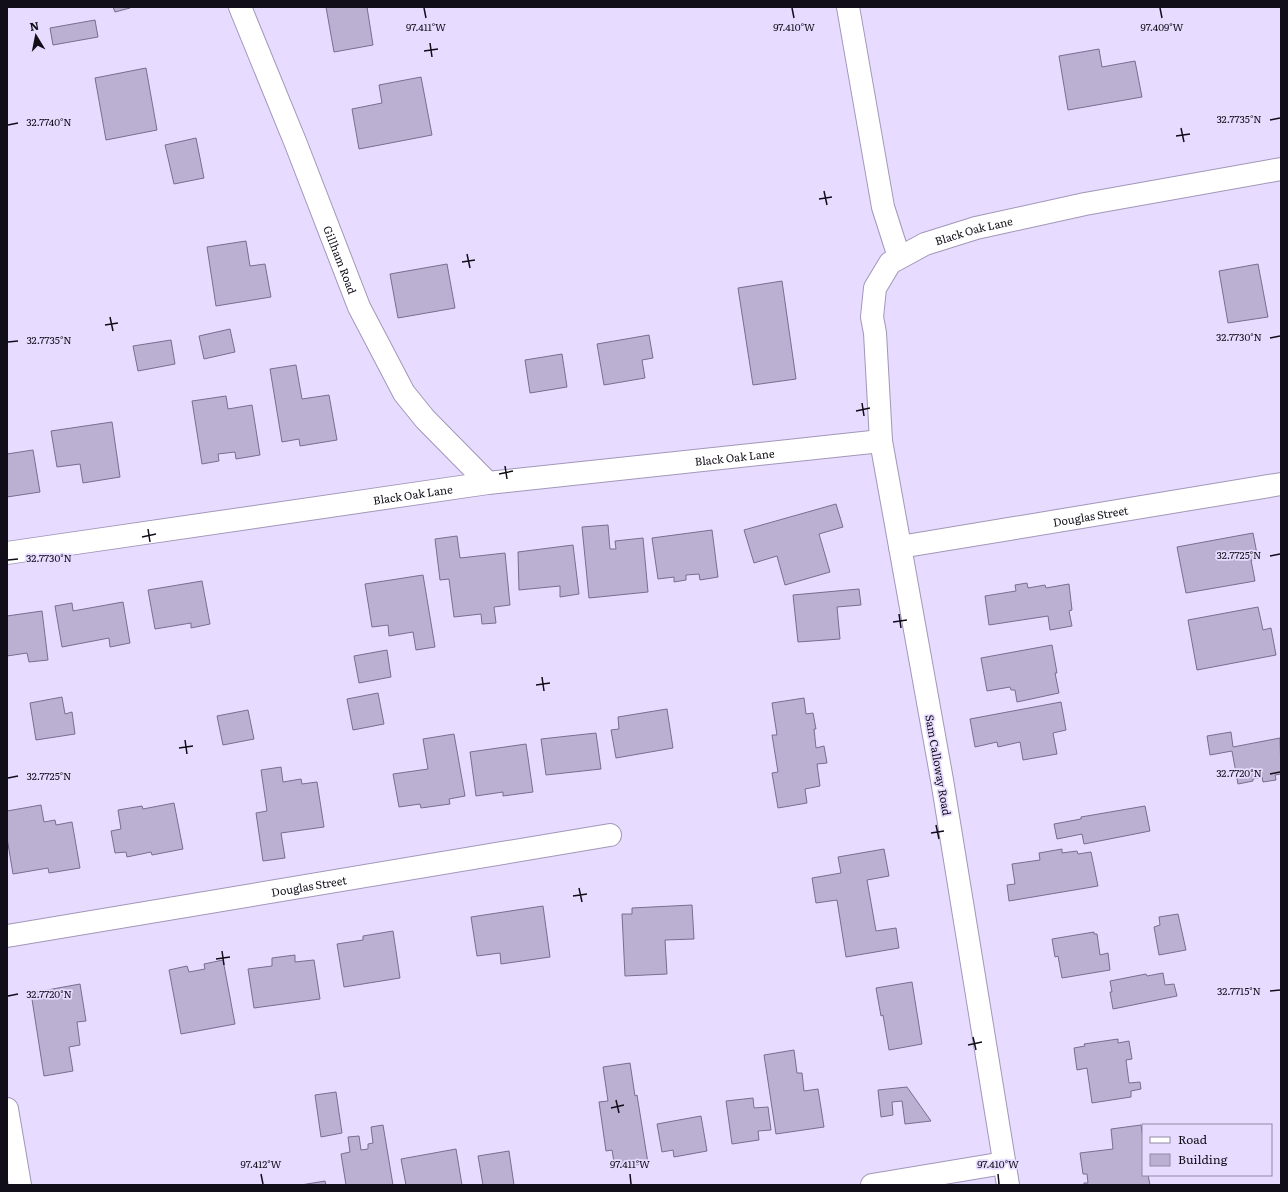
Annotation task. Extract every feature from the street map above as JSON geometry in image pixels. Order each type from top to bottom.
[{"type":"street","name":"Gillham Road","points":[[240,7],[296,144],[359,307],[404,393],[425,419],[488,483]]},
{"type":"street","points":[[848,7],[883,207],[899,257]]},
{"type":"street","name":"Black Oak Lane","points":[[7,553],[488,483],[881,441],[875,332],[872,317],[875,288],[890,263],[924,244],[976,228],[1086,204],[1281,168]]},
{"type":"street","name":"Sam Calloway Road","points":[[881,441],[942,780],[1008,1185]]},
{"type":"street","name":"Douglas Street","points":[[900,547],[1281,484]]},
{"type":"street","name":"Douglas Street","points":[[7,936],[610,835]]},
{"type":"street","points":[[7,1109],[20,1185]]},
{"type":"street","points":[[872,1185],[1004,1162]]},
{"type":"building","points":[[113,7],[129,7],[130,8],[115,12]]},
{"type":"building","points":[[326,7],[367,7],[373,45],[334,52]]},
{"type":"building","points":[[95,20],[98,37],[53,45],[50,28]]},
{"type":"building","points":[[1099,49],[1102,67],[1135,61],[1142,97],[1068,110],[1059,56]]},
{"type":"building","points":[[146,68],[157,130],[106,140],[95,78]]},
{"type":"building","points":[[421,77],[432,135],[359,149],[352,109],[382,103],[379,85]]},
{"type":"building","points":[[196,138],[204,178],[174,184],[165,145]]},
{"type":"building","points":[[246,241],[250,266],[265,264],[271,297],[216,306],[207,247]]},
{"type":"building","points":[[447,264],[455,308],[398,318],[390,274]]},
{"type":"building","points":[[1258,264],[1268,317],[1228,323],[1219,271]]},
{"type":"building","points":[[782,281],[796,379],[753,385],[738,288]]},
{"type":"building","points":[[230,329],[235,352],[204,359],[199,336]]},
{"type":"building","points":[[649,335],[653,358],[642,360],[645,378],[604,385],[597,344]]},
{"type":"building","points":[[171,340],[175,364],[138,371],[133,346]]},
{"type":"building","points":[[562,354],[567,387],[530,393],[525,360]]},
{"type":"building","points":[[296,365],[302,399],[329,395],[337,440],[300,446],[299,439],[282,442],[270,369]]},
{"type":"building","points":[[226,396],[228,409],[252,405],[260,455],[236,459],[235,452],[218,454],[219,461],[202,464],[192,401]]},
{"type":"building","points":[[112,422],[120,477],[83,483],[80,464],[57,467],[51,431]]},
{"type":"building","points":[[33,450],[40,492],[7,497],[7,454]]},
{"type":"building","points":[[836,504],[843,527],[819,534],[830,572],[785,585],[777,556],[754,563],[744,530]]},
{"type":"building","points":[[608,525],[610,549],[616,549],[615,541],[643,538],[648,592],[589,598],[582,527]]},
{"type":"building","points":[[712,530],[718,577],[700,580],[699,574],[686,575],[686,580],[674,582],[674,577],[658,579],[652,538]]},
{"type":"building","points":[[1253,533],[1258,559],[1251,560],[1255,581],[1186,593],[1177,547]]},
{"type":"building","points":[[457,536],[460,558],[505,553],[510,605],[494,607],[496,623],[482,624],[481,614],[454,617],[449,579],[440,580],[435,539]]},
{"type":"building","points":[[573,545],[579,594],[560,597],[560,586],[519,590],[518,552]]},
{"type":"building","points":[[423,575],[435,647],[416,650],[413,632],[389,636],[388,625],[372,627],[365,584]]},
{"type":"building","points":[[202,581],[210,624],[191,628],[191,623],[155,629],[148,590]]},
{"type":"building","points":[[1027,583],[1028,588],[1045,585],[1046,588],[1069,584],[1072,610],[1069,611],[1072,626],[1050,630],[1048,616],[989,625],[985,596],[1016,591],[1015,585]]},
{"type":"building","points":[[859,589],[861,605],[837,607],[840,639],[798,642],[793,595]]},
{"type":"building","points":[[123,602],[130,643],[110,647],[109,638],[62,647],[55,606],[72,603],[73,611]]},
{"type":"building","points":[[1258,607],[1263,630],[1271,628],[1276,655],[1197,670],[1188,620]]},
{"type":"building","points":[[42,611],[48,660],[29,662],[27,653],[7,656],[7,616]]},
{"type":"building","points":[[1052,645],[1059,693],[1017,702],[1015,690],[1011,690],[1010,687],[987,691],[981,658]]},
{"type":"building","points":[[387,650],[391,677],[359,683],[354,656]]},
{"type":"building","points":[[378,693],[384,724],[353,730],[347,699]]},
{"type":"building","points":[[62,697],[65,714],[72,712],[75,734],[36,740],[30,703]]},
{"type":"building","points":[[804,698],[806,714],[813,713],[816,729],[814,729],[816,748],[824,746],[827,763],[817,764],[820,786],[805,789],[807,803],[778,808],[772,773],[778,772],[772,735],[777,735],[772,703]]},
{"type":"building","points":[[1061,702],[1066,730],[1053,733],[1057,754],[1023,760],[1020,742],[998,747],[997,742],[975,747],[970,719]]},
{"type":"building","points":[[667,709],[673,748],[616,758],[611,730],[619,729],[618,717]]},
{"type":"building","points":[[248,710],[254,739],[223,745],[217,716]]},
{"type":"building","points":[[1231,732],[1233,747],[1280,738],[1281,774],[1275,775],[1276,780],[1263,782],[1262,777],[1253,779],[1253,781],[1238,784],[1232,751],[1210,755],[1207,736]]},
{"type":"building","points":[[596,733],[601,769],[546,775],[541,739]]},
{"type":"building","points":[[454,734],[465,796],[449,799],[450,804],[421,808],[420,804],[399,807],[393,774],[428,769],[423,739]]},
{"type":"building","points":[[526,744],[533,792],[503,796],[503,792],[476,796],[470,752]]},
{"type":"building","points":[[281,767],[283,782],[301,779],[302,784],[317,782],[324,827],[281,833],[285,858],[263,861],[256,813],[267,811],[261,770]]},
{"type":"building","points":[[174,803],[183,849],[152,855],[151,852],[127,857],[126,852],[115,853],[111,831],[121,829],[118,810],[142,806],[143,809]]},
{"type":"building","points":[[41,805],[44,822],[55,820],[56,825],[72,822],[80,868],[49,873],[48,868],[13,874],[7,838],[7,811]]},
{"type":"building","points":[[1145,806],[1150,831],[1084,844],[1082,834],[1057,839],[1054,824],[1081,819],[1081,817]]},
{"type":"building","points":[[884,849],[889,876],[867,880],[876,931],[896,928],[899,948],[846,957],[837,900],[816,903],[812,878],[841,873],[838,857]]},
{"type":"building","points":[[1062,849],[1062,853],[1077,851],[1078,854],[1091,852],[1098,886],[1009,901],[1007,885],[1015,884],[1012,864],[1040,860],[1039,853]]},
{"type":"building","points":[[692,905],[694,939],[665,940],[667,974],[625,976],[622,914],[632,914],[632,908]]},
{"type":"building","points":[[543,906],[550,957],[501,964],[500,953],[477,956],[471,917]]},
{"type":"building","points":[[1178,914],[1186,950],[1159,955],[1154,927],[1160,925],[1159,917]]},
{"type":"building","points":[[393,931],[400,978],[344,987],[337,944],[363,940],[363,936]]},
{"type":"building","points":[[1094,932],[1094,934],[1097,934],[1100,955],[1108,953],[1110,970],[1062,978],[1058,956],[1055,957],[1052,939]]},
{"type":"building","points":[[295,955],[295,962],[314,960],[320,999],[254,1008],[248,969],[272,966],[272,958]]},
{"type":"building","points":[[223,960],[235,1024],[181,1034],[169,970],[187,966],[189,972],[205,969],[204,964]]},
{"type":"building","points":[[1163,973],[1165,985],[1174,984],[1177,996],[1113,1009],[1110,981],[1146,974],[1147,976]]},
{"type":"building","points":[[912,982],[922,1044],[889,1050],[883,1015],[881,1016],[876,988]]},
{"type":"building","points":[[80,984],[86,1021],[77,1022],[80,1045],[69,1047],[73,1071],[44,1076],[31,993]]},
{"type":"building","points":[[1118,1039],[1118,1043],[1129,1041],[1132,1059],[1126,1060],[1129,1083],[1140,1082],[1141,1089],[1131,1091],[1131,1097],[1092,1103],[1087,1068],[1077,1070],[1074,1048],[1085,1046],[1084,1044]]},
{"type":"building","points":[[794,1050],[797,1073],[802,1073],[804,1091],[818,1089],[824,1127],[776,1134],[764,1055]]},
{"type":"building","points":[[630,1063],[635,1096],[637,1095],[648,1163],[615,1168],[612,1150],[606,1151],[599,1102],[608,1101],[603,1067]]},
{"type":"building","points":[[907,1087],[931,1121],[905,1124],[902,1101],[892,1102],[893,1115],[881,1117],[878,1090]]},
{"type":"building","points":[[336,1092],[342,1133],[321,1137],[315,1095]]},
{"type":"building","points":[[753,1098],[754,1108],[768,1107],[771,1130],[758,1131],[759,1140],[732,1144],[726,1101]]},
{"type":"building","points":[[701,1116],[707,1151],[674,1157],[673,1150],[662,1152],[657,1124]]},
{"type":"building","points":[[383,1125],[393,1185],[346,1185],[341,1154],[350,1152],[348,1137],[359,1136],[361,1150],[368,1149],[368,1144],[373,1143],[371,1127]]},
{"type":"building","points":[[1141,1125],[1142,1176],[1148,1176],[1150,1185],[1084,1185],[1084,1183],[1088,1183],[1087,1174],[1083,1174],[1080,1153],[1113,1149],[1111,1129]]},
{"type":"building","points":[[456,1149],[462,1185],[406,1185],[401,1159]]},
{"type":"building","points":[[509,1151],[514,1185],[483,1185],[478,1156]]},
{"type":"building","points":[[325,1181],[326,1185],[301,1185]]}]
